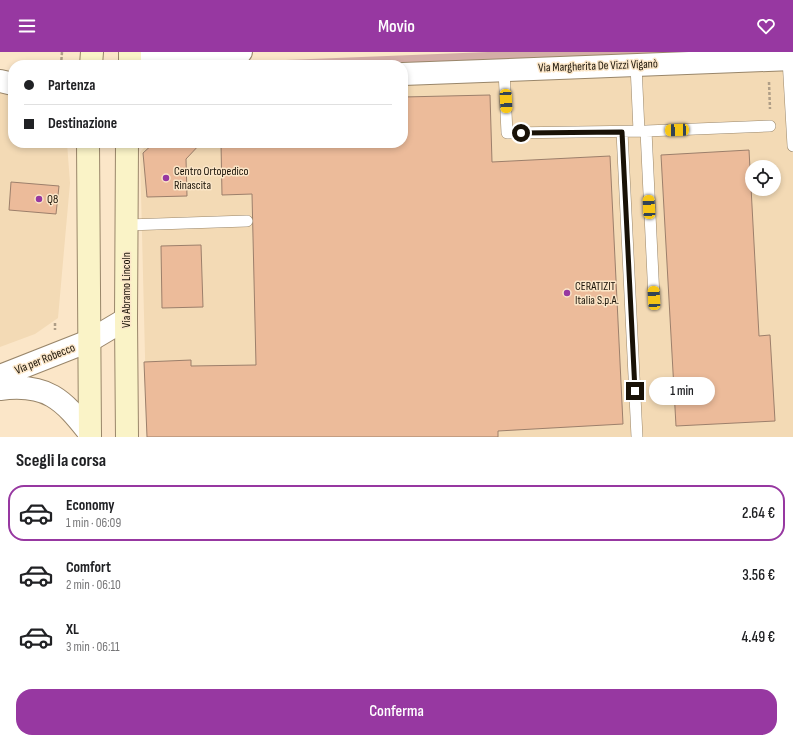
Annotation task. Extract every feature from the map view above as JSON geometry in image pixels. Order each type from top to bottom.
[{"type":"main road","points":[[88,148],[90,435]]},
{"type":"main road","name":"Via Abramo Lincoln","points":[[127,148],[127,437]]},
{"type":"street","points":[[136,52],[155,54],[241,52]]},
{"type":"street","name":"Via Margherita De Vizzi Viganò","points":[[408,74],[783,59]]},
{"type":"street","points":[[78,148],[88,179]]},
{"type":"street","points":[[127,168],[135,148]]},
{"type":"street","name":"Via per Robecco","points":[[0,376],[89,341],[126,319]]},
{"type":"street","name":"Via per Robecco","points":[[0,389],[14,387],[32,388],[53,395],[73,412],[90,435]]},
{"type":"lane","points":[[783,59],[793,146]]},
{"type":"lane","points":[[636,65],[654,298]]},
{"type":"lane","points":[[504,70],[507,133],[622,132],[770,126]]},
{"type":"lane","points":[[622,132],[637,437]]},
{"type":"lane","points":[[127,225],[247,221]]},
{"type":"path","points":[[770,126],[783,59]]},
{"type":"shaded area","points":[[488,52],[719,52],[408,64],[408,60],[287,60]]},
{"type":"shaded area","points":[[793,69],[793,437],[147,437],[140,152],[144,148],[408,148],[408,81]]},
{"type":"shaded area","points":[[0,87],[8,89],[8,148],[67,148],[70,183],[58,318],[35,334],[0,347]]},
{"type":"building","points":[[490,95],[492,162],[610,156],[623,424],[498,431],[498,437],[147,437],[144,362],[191,360],[191,366],[256,365],[252,194],[222,195],[221,148],[408,148],[408,97]]},
{"type":"building","name":"Centro Ortopedico Rinascita","points":[[148,148],[196,148],[186,159],[187,196],[147,197],[143,153]]},
{"type":"building","points":[[749,150],[750,160],[745,160],[745,196],[751,196],[759,336],[770,335],[775,421],[676,426],[661,155]]},
{"type":"building","points":[[11,182],[59,186],[56,214],[9,210]]},
{"type":"building","points":[[201,245],[203,307],[162,308],[161,246]]},
{"type":"place","name":"Centro Ortopedico Rinascita","points":[[166,178]]},
{"type":"place","name":"Q8","points":[[39,199]]},
{"type":"place","name":"CERATIZIT Italia S.p.A.","points":[[567,293]]},
{"type":"route","points":[[521,133],[622,132],[635,391]]}]
